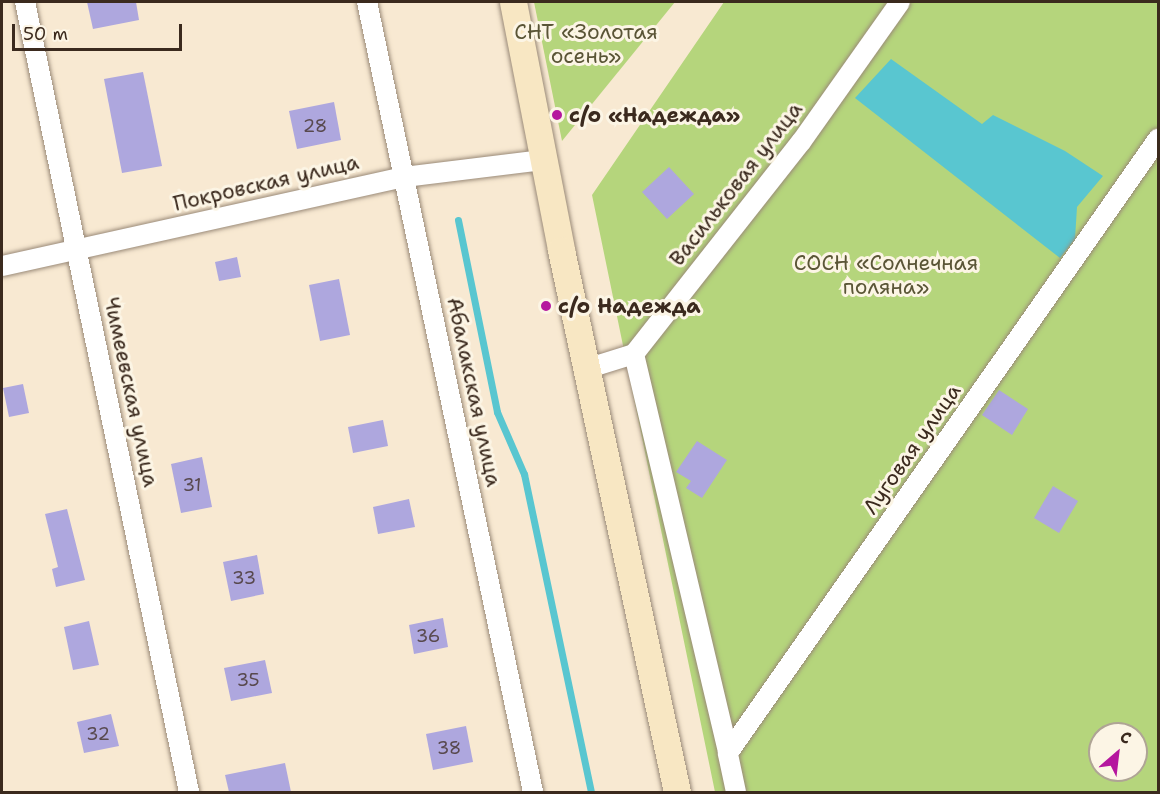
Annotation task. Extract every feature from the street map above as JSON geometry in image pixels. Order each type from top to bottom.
[{"type":"street","name":"Чимеевская улица","points":[[25,2],[189,792]]},
{"type":"street","name":"Абалакская улица","points":[[367,2],[533,792]]},
{"type":"street","points":[[513,2],[543,160],[589,368],[677,792]]},
{"type":"street","name":"Васильковая улица","points":[[634,354],[801,142],[900,2]]},
{"type":"street","name":"Луговая улица","points":[[728,753],[1158,139]]},
{"type":"street","name":"Покровская улица","points":[[2,266],[404,177],[543,160]]},
{"type":"street","points":[[589,368],[634,354],[736,792]]},
{"type":"green space","name":"СНТ «Золотая осень»","points":[[534,2],[675,2],[562,141]]},
{"type":"green space","name":"СОСН «Солнечная поляна»","points":[[724,2],[1158,2],[1158,792],[715,792],[592,195]]},
{"type":"water","points":[[891,59],[982,124],[993,115],[1065,151],[1103,176],[1077,207],[1075,239],[1060,258],[855,98]]},
{"type":"building","points":[[87,2],[136,2],[139,20],[93,29]]},
{"type":"building","points":[[143,72],[162,166],[122,173],[104,79]]},
{"type":"building","points":[[334,102],[341,140],[297,149],[289,111]]},
{"type":"building","points":[[669,167],[694,194],[667,219],[642,192]]},
{"type":"building","points":[[237,257],[241,277],[219,281],[215,262]]},
{"type":"building","points":[[339,279],[350,335],[320,341],[309,285]]},
{"type":"building","points":[[23,384],[29,413],[9,417],[3,388]]},
{"type":"building","points":[[999,390],[1028,409],[1012,435],[982,415]]},
{"type":"building","points":[[383,420],[388,446],[353,453],[348,427]]},
{"type":"building","points":[[697,441],[727,460],[702,498],[686,488],[691,481],[676,472]]},
{"type":"building","points":[[202,457],[212,507],[181,513],[171,464]]},
{"type":"building","points":[[1053,486],[1078,501],[1059,533],[1034,518]]},
{"type":"building","points":[[409,499],[415,527],[378,534],[373,507]]},
{"type":"building","points":[[67,509],[85,580],[56,587],[52,569],[58,567],[45,514]]},
{"type":"building","points":[[257,555],[264,594],[231,601],[223,562]]},
{"type":"building","points":[[443,618],[448,647],[414,654],[409,625]]},
{"type":"building","points":[[89,621],[99,665],[73,670],[64,627]]},
{"type":"building","points":[[265,660],[272,693],[231,701],[224,668]]},
{"type":"building","points":[[111,714],[119,746],[84,753],[77,722]]},
{"type":"building","points":[[466,726],[473,762],[433,770],[426,734]]},
{"type":"building","points":[[285,763],[291,792],[229,792],[225,775]]},
{"type":"waterway","points":[[458,220],[497,412],[524,474],[591,792]]},
{"type":"place","name":"с/о «Надежда»","points":[[557,115]]},
{"type":"place","name":"с/о Надежда","points":[[546,306]]}]
